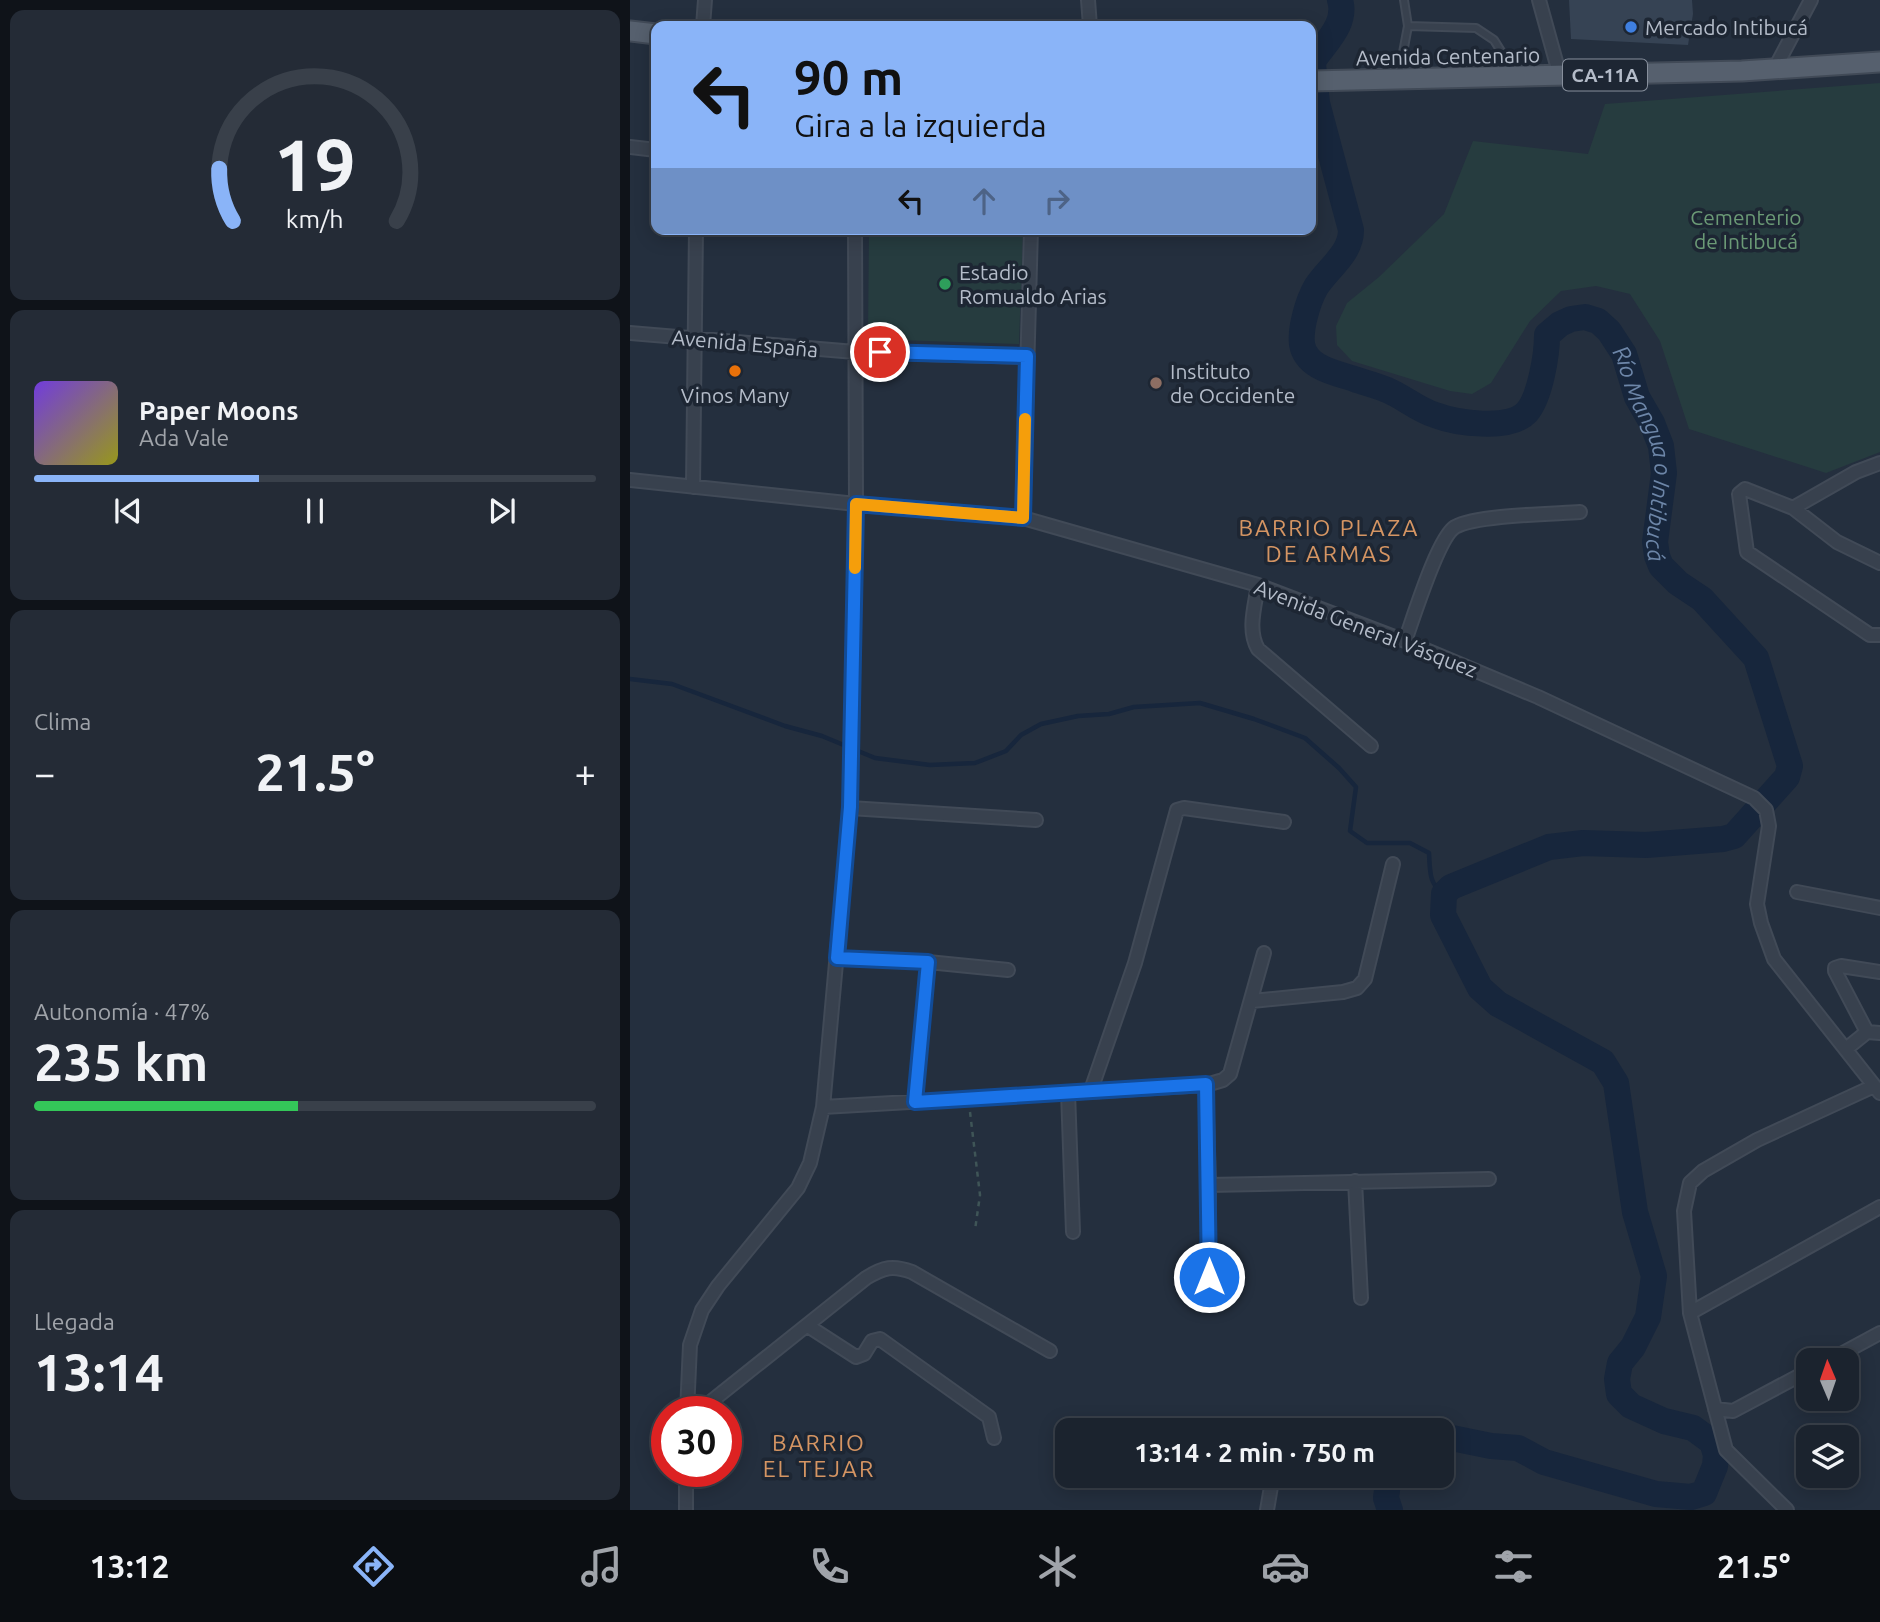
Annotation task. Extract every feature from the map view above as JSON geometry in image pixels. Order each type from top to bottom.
[{"type":"main road","points":[[630,30],[651,33]]},
{"type":"main road","name":"Avenida Centenario","points":[[1320,81],[1560,76],[1880,62]]},
{"type":"street","points":[[703,21],[705,0]]},
{"type":"street","points":[[1088,0],[1090,21]]},
{"type":"street","points":[[1539,0],[1560,76]]},
{"type":"street","points":[[1775,68],[1811,0]]},
{"type":"street","points":[[630,147],[651,149]]},
{"type":"street","points":[[693,488],[696,235]]},
{"type":"street","points":[[688,1396],[690,1345],[702,1310],[718,1286],[798,1188],[810,1163],[823,1107],[850,807],[856,504],[855,235]]},
{"type":"street","points":[[1023,518],[1031,235]]},
{"type":"street","name":"Avenida España","points":[[630,333],[855,352],[1027,356]]},
{"type":"street","points":[[1793,508],[1856,472],[1880,463]]},
{"type":"street","name":"Avenida General Vásquez","points":[[630,480],[856,504],[1023,518],[1258,585],[1405,641],[1538,696],[1754,798],[1766,810],[1769,826],[1757,904],[1773,959],[1877,1090]]},
{"type":"street","points":[[1880,563],[1837,542],[1793,508],[1745,489],[1739,494],[1747,552],[1870,635],[1880,635]]},
{"type":"street","points":[[1405,641],[1437,552],[1453,528],[1475,521],[1580,512]]},
{"type":"street","points":[[1258,585],[1252,626],[1253,640],[1258,649],[1371,746]]},
{"type":"street","points":[[850,807],[1036,820]]},
{"type":"street","points":[[1091,1090],[1135,963],[1177,810],[1184,808],[1284,822]]},
{"type":"street","points":[[1252,1001],[1343,992],[1357,988],[1366,979],[1393,864]]},
{"type":"street","points":[[1797,892],[1880,908]]},
{"type":"street","points":[[823,1107],[1206,1084],[1223,1080],[1230,1074],[1264,953]]},
{"type":"street","points":[[837,958],[928,962],[1008,970]]},
{"type":"street","points":[[915,1102],[928,962]]},
{"type":"street","points":[[1846,1049],[1873,1032],[1835,968],[1842,966],[1880,972]]},
{"type":"street","points":[[1206,1084],[1209,1277]]},
{"type":"street","points":[[1787,1510],[1726,1450],[1690,1312],[1684,1211],[1690,1183],[1703,1171],[1757,1140],[1877,1090]]},
{"type":"street","points":[[1068,1092],[1073,1232]]},
{"type":"street","points":[[1209,1185],[1489,1179]]},
{"type":"street","points":[[1355,1181],[1361,1298]]},
{"type":"street","points":[[1690,1312],[1880,1207]]},
{"type":"street","points":[[718,1396],[866,1278],[884,1267],[896,1266],[912,1272],[1050,1352]]},
{"type":"street","points":[[808,1326],[856,1357],[864,1354],[872,1341],[880,1339],[989,1417],[994,1438]]},
{"type":"street","points":[[1852,1348],[1880,1333]]},
{"type":"street","points":[[1715,1409],[1733,1411],[1796,1377]]},
{"type":"street","points":[[686,1487],[686,1510]]},
{"type":"street","points":[[1267,1510],[1271,1488]]},
{"type":"lane","points":[[1398,80],[1408,26],[1404,0]]},
{"type":"lane","points":[[1408,26],[1476,29],[1494,40],[1517,77]]},
{"type":"path","points":[[969,1098],[980,1195],[975,1230]]},
{"type":"green space","name":"Cementerio de Intibucá","points":[[1880,83],[1880,452],[1826,473],[1689,429],[1660,341],[1630,294],[1596,286],[1561,291],[1530,321],[1491,383],[1472,394],[1450,391],[1352,361],[1337,345],[1336,326],[1347,303],[1379,277],[1444,214],[1473,141],[1588,154],[1605,104]]},
{"type":"green space","name":"Estadio Romualdo Arias","points":[[869,235],[1023,235],[1019,344],[868,339]]},
{"type":"building","name":"Mercado Intibucá","points":[[1569,0],[1692,0],[1693,14],[1688,45],[1571,39]]},
{"type":"waterway","name":"Río Mangua o Intibucá","points":[[1316,57],[1338,24],[1341,16],[1340,0]]},
{"type":"waterway","name":"Río Mangua o Intibucá","points":[[1316,93],[1351,230],[1343,254],[1321,280],[1310,300],[1302,330],[1305,352],[1316,365],[1324,369],[1384,389],[1429,413],[1456,421],[1482,424],[1508,422],[1519,418],[1532,405],[1542,375],[1547,335],[1571,319],[1585,317],[1598,321],[1609,331],[1624,354],[1637,397],[1661,446],[1664,473],[1655,542],[1661,566],[1678,583],[1702,599],[1756,658],[1790,766],[1787,777],[1734,836],[1646,845],[1583,843],[1549,847],[1451,887],[1444,894],[1443,915],[1480,988],[1498,1004],[1603,1062],[1616,1083],[1635,1212],[1654,1276],[1648,1317],[1633,1347],[1620,1363],[1617,1379],[1619,1394],[1631,1406],[1664,1421],[1693,1428],[1712,1442],[1716,1455],[1715,1466],[1704,1493],[1691,1497],[1656,1494],[1544,1462],[1518,1448],[1454,1438]]},
{"type":"waterway","points":[[630,679],[672,684],[785,726],[822,736],[875,758],[930,765],[975,763],[1006,751],[1021,735],[1041,724],[1078,716],[1109,714],[1134,707],[1200,703],[1305,738],[1356,787],[1350,831],[1367,843],[1410,843],[1429,853],[1433,882],[1444,894]]},
{"type":"waterway","name":"Río Mangua o Intibucá","points":[[1387,1488],[1386,1498],[1390,1510]]},
{"type":"slow traffic","points":[[855,568],[856,504],[1023,518],[1025,419]]},
{"type":"place","name":"Mercado Intibucá","points":[[1631,27]]},
{"type":"place","name":"Estadio Romualdo Arias","points":[[945,284]]},
{"type":"place","name":"Vinos Many","points":[[735,371]]},
{"type":"place","name":"Instituto de Occidente","points":[[1156,383]]},
{"type":"district","name":"BARRIO PLAZA DE ARMAS","points":[[1329,540]]},
{"type":"district","name":"BARRIO EL TEJAR","points":[[819,1455]]},
{"type":"route","points":[[880,352],[1027,356],[1023,518],[856,504],[850,807],[837,958],[928,962],[915,1102],[1206,1084],[1209,1277]]}]
